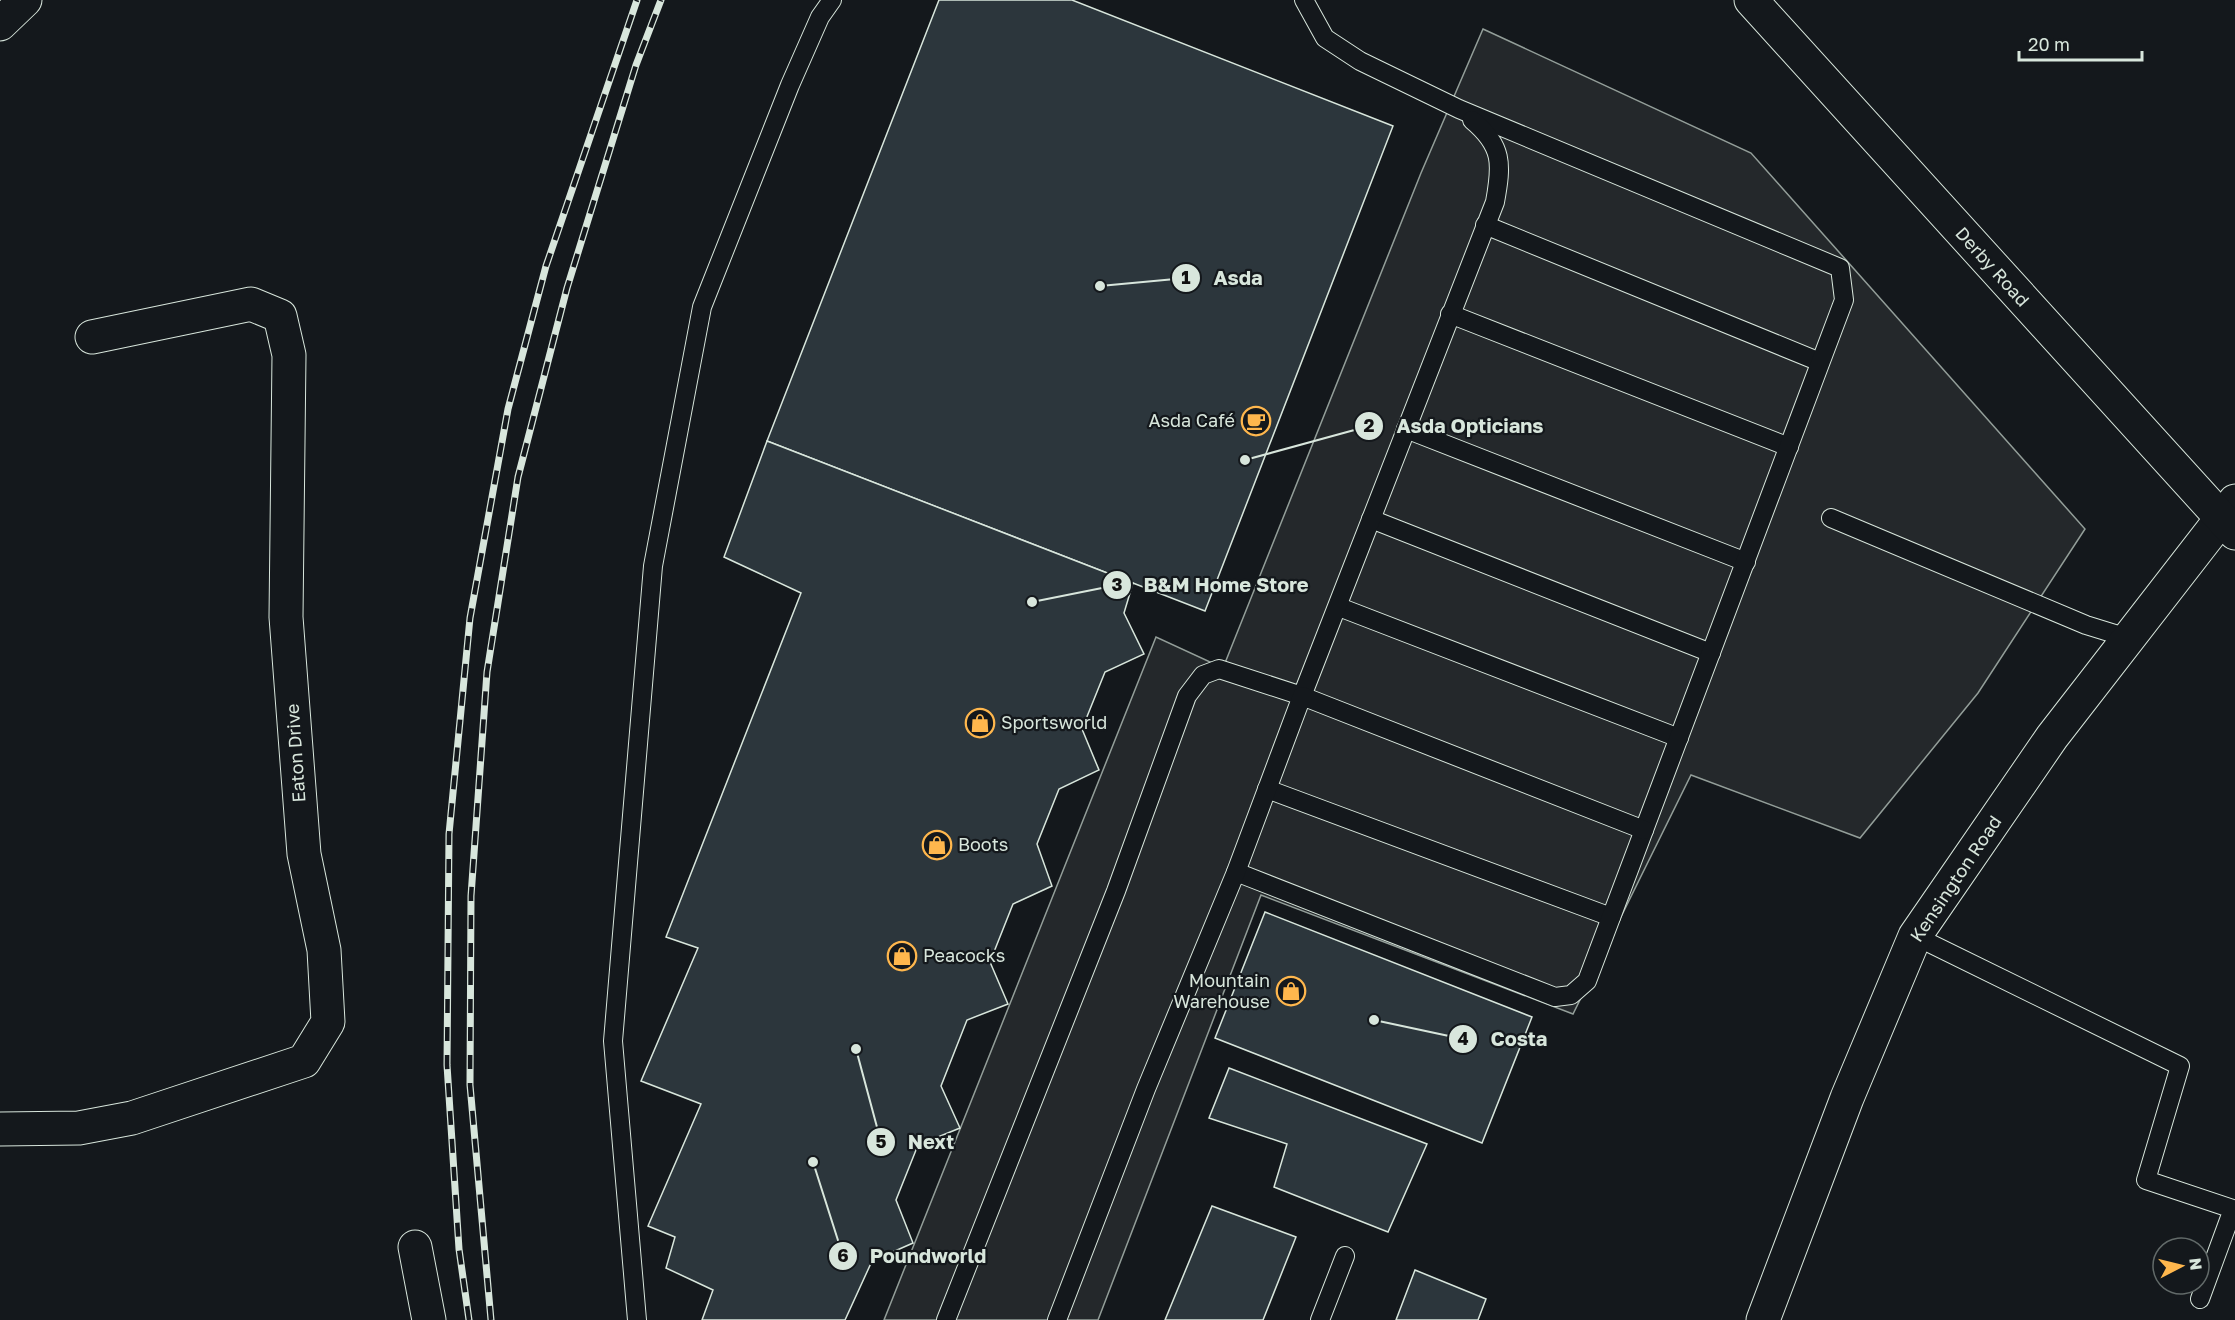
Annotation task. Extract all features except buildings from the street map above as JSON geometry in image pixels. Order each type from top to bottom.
[{"type":"street","points":[[0,24],[25,0]]},
{"type":"street","name":"Derby Road","points":[[1751,0],[2230,518]]},
{"type":"street","name":"Eaton Drive","points":[[0,1129],[79,1128],[132,1118],[304,1061],[328,1022],[324,950],[304,854],[286,617],[289,355],[280,316],[250,304],[92,337]]},
{"type":"street","name":"Kensington Road","points":[[1763,1320],[1847,1098],[1915,936],[2052,737],[2128,638],[2230,518]]},
{"type":"street","points":[[415,1247],[429,1320]]},
{"type":"lane","points":[[637,1320],[613,1041],[653,566],[702,307],[790,85],[820,17],[832,0]]},
{"type":"lane","points":[[1236,872],[1555,997],[1571,995],[1587,981],[1844,300],[1840,268],[1460,109],[1360,60],[1325,38],[1304,0]]},
{"type":"lane","points":[[1057,1320],[1146,1089],[1236,872],[1302,696],[1339,607],[1495,202],[1501,172],[1496,147],[1486,131],[1460,109]]},
{"type":"lane","points":[[1485,225],[1820,362]]},
{"type":"lane","points":[[1450,314],[1789,447]]},
{"type":"lane","points":[[1406,429],[1746,562]]},
{"type":"lane","points":[[1831,518],[2086,625],[2128,638]]},
{"type":"lane","points":[[1371,519],[1711,653]]},
{"type":"lane","points":[[1339,607],[1679,738]]},
{"type":"lane","points":[[946,1320],[1116,891],[1187,696],[1203,675],[1219,669],[1302,696],[1644,830]]},
{"type":"lane","points":[[1267,789],[1611,917]]},
{"type":"lane","points":[[1915,936],[2180,1066],[2146,1180],[2233,1209],[2200,1299]]},
{"type":"lane","points":[[1320,1320],[1345,1256]]},
{"type":"shaded area","points":[[1483,29],[1751,153],[2085,529],[1978,693],[1860,838],[1691,775],[1573,1014],[1261,895],[1098,1320],[884,1320],[1156,637],[1223,668],[1421,173]]},
{"type":"railway","points":[[469,1320],[459,1249],[447,1065],[449,834],[470,618],[508,409],[546,266],[637,0]]},
{"type":"railway","points":[[491,1320],[470,1085],[471,896],[487,672],[518,477],[567,288],[636,65],[661,0]]},
{"type":"place","name":"Asda","points":[[1100,286]]},
{"type":"place","name":"Asda Café","points":[[1256,421]]},
{"type":"place","name":"Asda Opticians","points":[[1245,460]]},
{"type":"place","name":"B&M Home Store","points":[[1032,602]]},
{"type":"place","name":"Sportsworld","points":[[980,723]]},
{"type":"place","name":"Boots","points":[[937,845]]},
{"type":"place","name":"Peacocks","points":[[902,956]]},
{"type":"place","name":"Mountain Warehouse","points":[[1291,991]]},
{"type":"place","name":"Costa","points":[[1374,1020]]},
{"type":"place","name":"Next","points":[[856,1049]]},
{"type":"place","name":"Poundworld","points":[[813,1162]]}]
